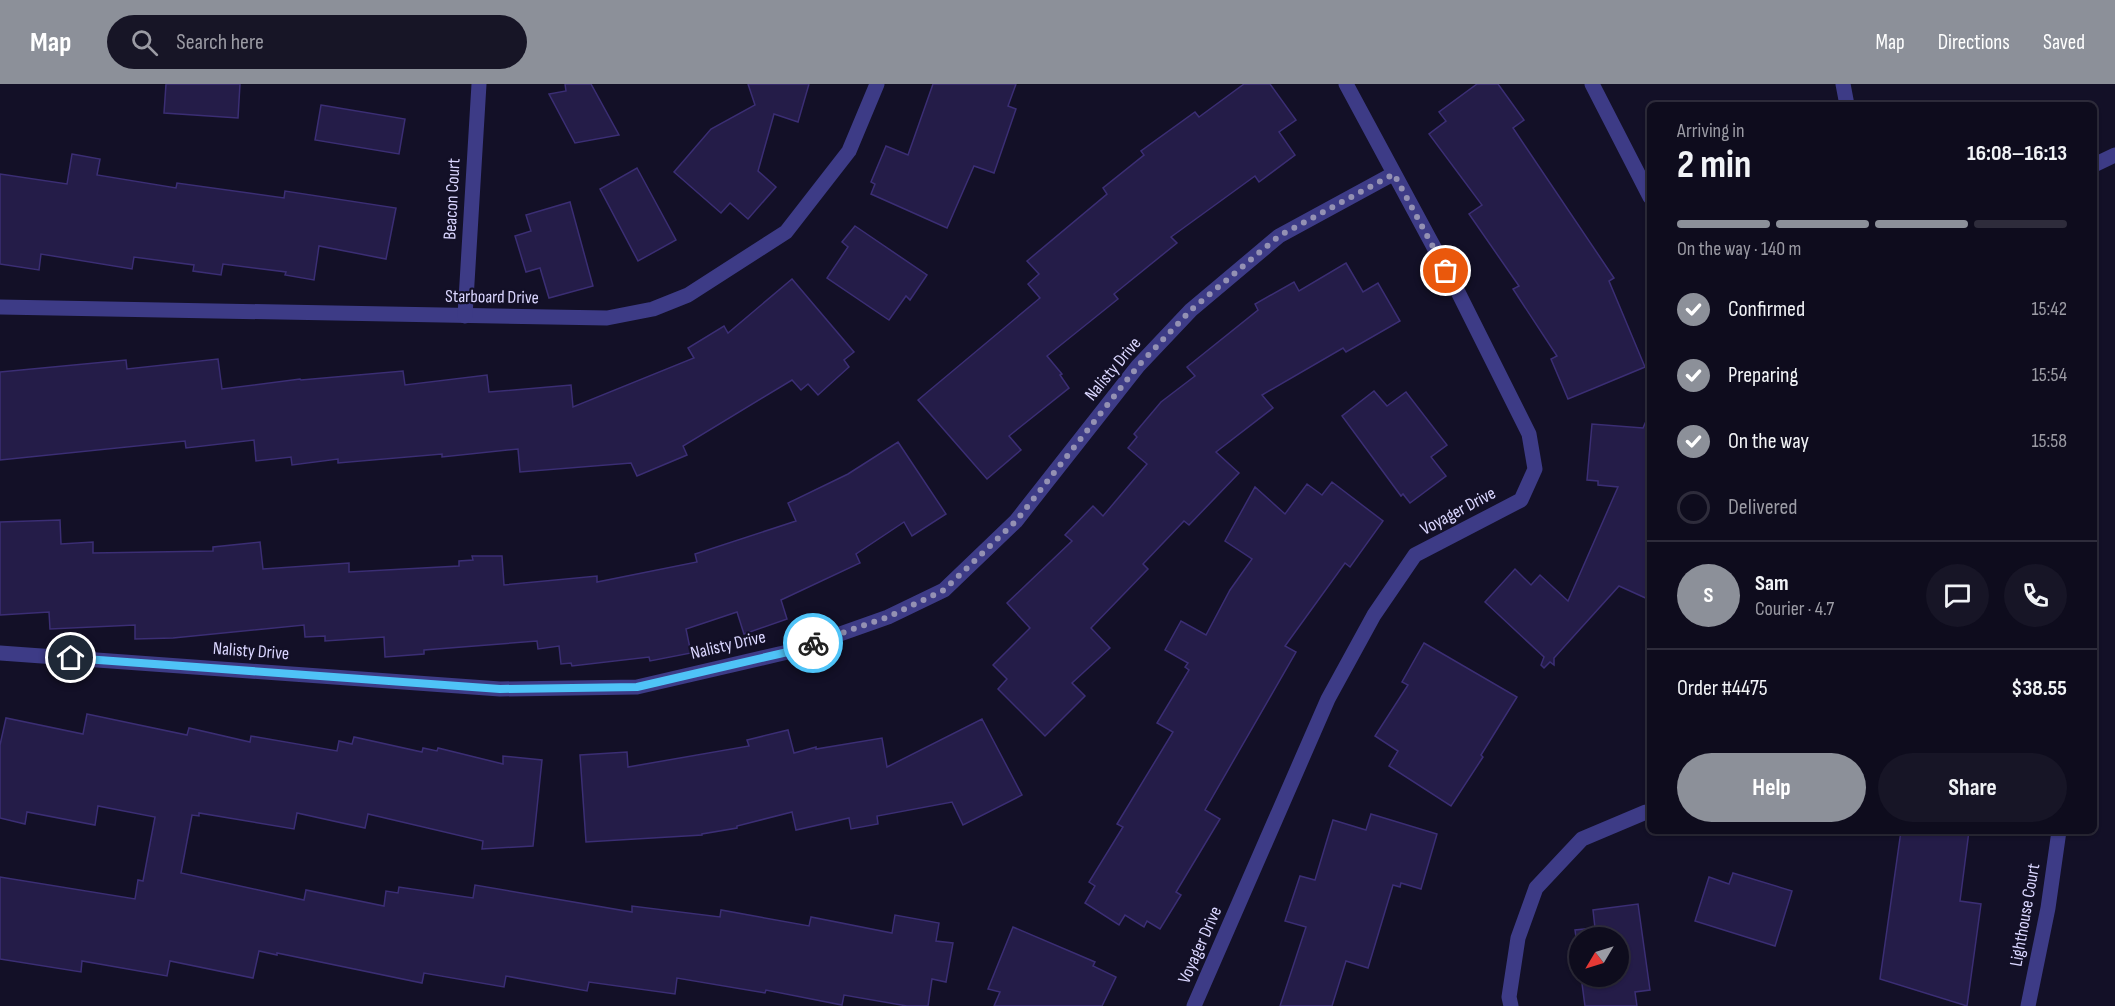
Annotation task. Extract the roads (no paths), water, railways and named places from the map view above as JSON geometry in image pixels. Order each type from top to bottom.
[{"type":"street","name":"Beacon Court","points":[[465,316],[479,84]]},
{"type":"street","name":"Starboard Drive","points":[[0,306],[607,318],[653,309],[688,295],[786,232],[849,151],[877,84]]},
{"type":"street","name":"Voyager Drive","points":[[1194,1006],[1328,699],[1374,615],[1415,555],[1521,500],[1536,469],[1529,435],[1457,290],[1346,84]]},
{"type":"street","points":[[1592,84],[1647,191]]},
{"type":"street","points":[[1843,84],[1846,102]]},
{"type":"street","points":[[2097,164],[2115,155]]},
{"type":"street","name":"Nalisty Drive","points":[[0,653],[500,689],[637,687],[792,651],[888,617],[944,590],[1016,521],[1138,366],[1191,310],[1279,236],[1394,174]]},
{"type":"street","points":[[1511,1006],[1509,997],[1518,938],[1536,888],[1582,839],[1646,812]]},
{"type":"street","name":"Lighthouse Court","points":[[2028,1006],[2048,908],[2059,834]]}]
